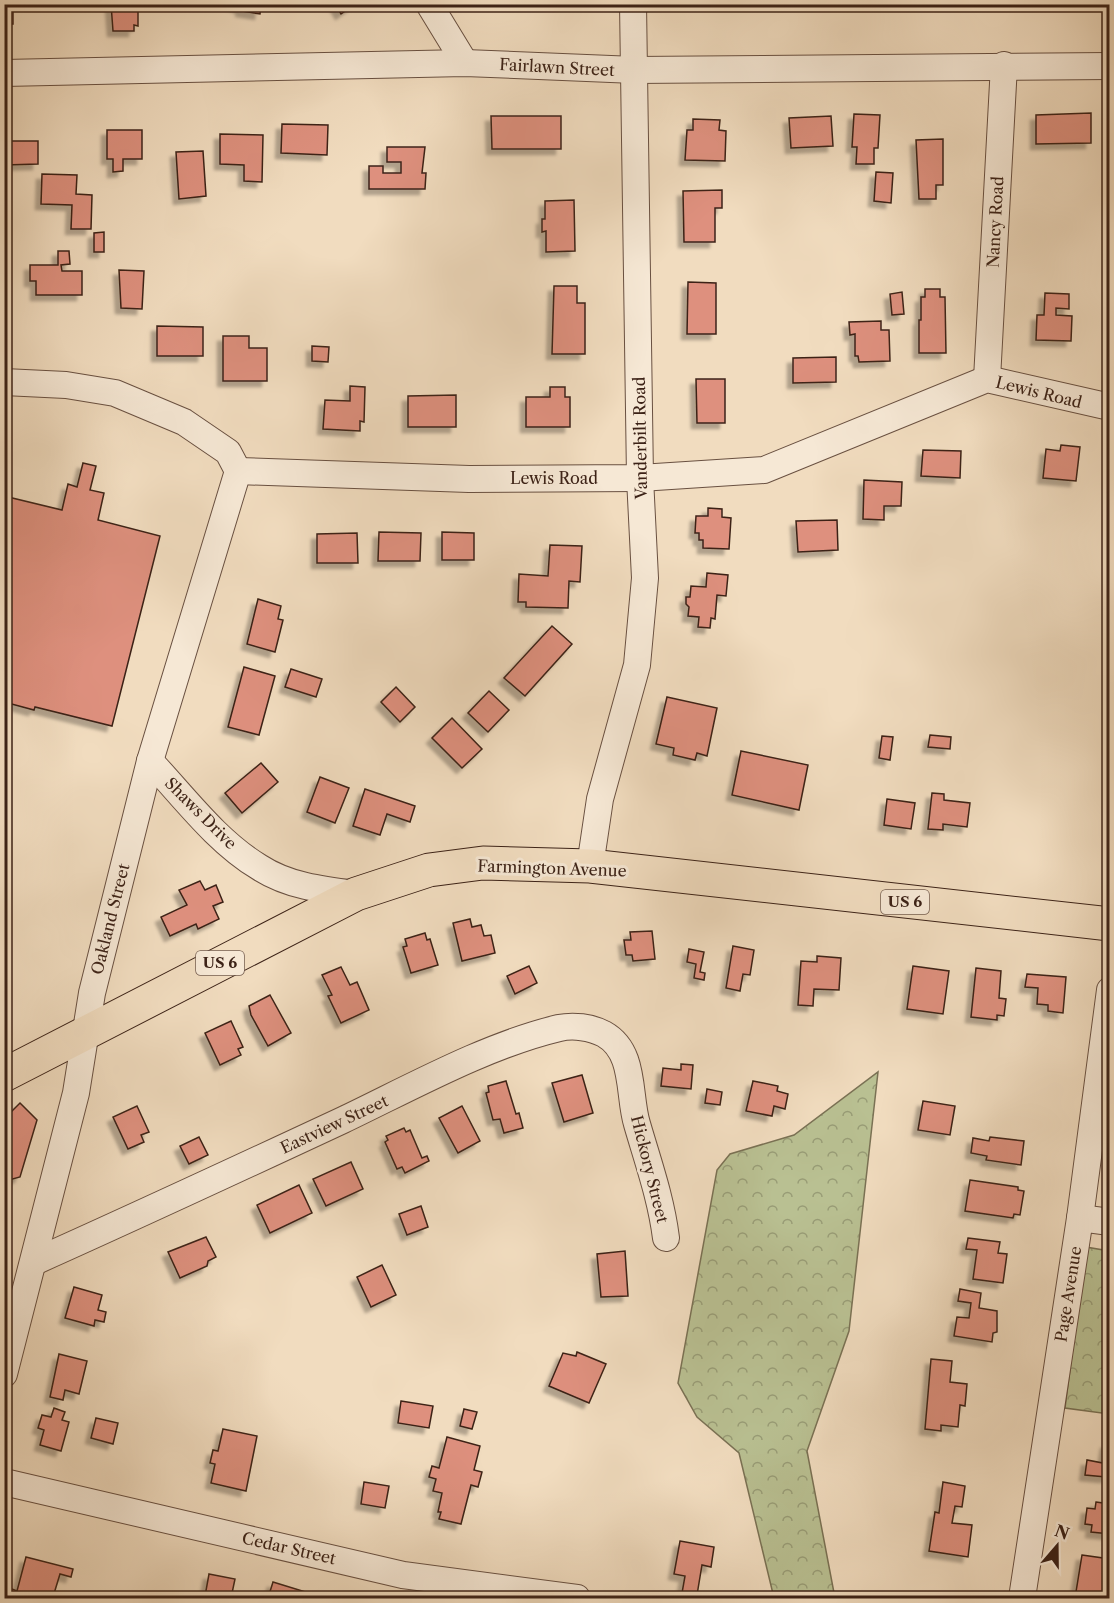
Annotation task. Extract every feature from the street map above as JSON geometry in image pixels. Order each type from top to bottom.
[{"type":"highway","name":"Farmington Avenue","points":[[4,1075],[356,894],[429,870],[474,864],[591,866],[1110,924]]},
{"type":"street","points":[[429,4],[465,63]]},
{"type":"street","name":"Vanderbilt Road","points":[[591,866],[600,799],[637,665],[645,578],[640,478],[633,4]]},
{"type":"street","name":"Fairlawn Street","points":[[4,73],[465,63],[635,70],[1004,65],[1110,66]]},
{"type":"street","name":"Nancy Road","points":[[987,379],[1004,65]]},
{"type":"street","name":"Lewis Road","points":[[238,471],[446,478],[640,478],[765,470],[987,379],[1110,407]]},
{"type":"street","points":[[4,381],[66,385],[115,393],[184,422],[228,452],[238,471]]},
{"type":"street","name":"Oakland Street","points":[[4,1374],[76,1093],[84,1032],[150,761],[238,471]]},
{"type":"street","name":"Shaws Drive","points":[[150,761],[219,836],[259,868],[316,889],[356,894]]},
{"type":"street","name":"Page Avenue","points":[[1022,1599],[1080,1218],[1110,990]]},
{"type":"street","name":"Eastview Street","points":[[34,1262],[459,1064],[542,1033],[563,1028],[593,1029],[613,1042],[626,1066]]},
{"type":"street","name":"Hickory Street","points":[[626,1066],[632,1083],[634,1113],[657,1185],[666,1238]]},
{"type":"street","points":[[1080,1218],[1110,1222]]},
{"type":"street","name":"Cedar Street","points":[[4,1482],[401,1587],[577,1599]]},
{"type":"green space","points":[[878,1072],[849,1331],[807,1451],[835,1598],[774,1598],[739,1453],[697,1417],[678,1383],[717,1170],[730,1154],[794,1135]]},
{"type":"green space","points":[[1086,1247],[1109,1251],[1109,1414],[1065,1408]]},
{"type":"building","points":[[4,4],[13,4],[13,24],[4,24]]},
{"type":"building","points":[[111,4],[138,4],[138,26],[134,25],[134,31],[113,31]]},
{"type":"building","points":[[232,4],[261,4],[260,14],[241,11],[242,8]]},
{"type":"building","points":[[335,4],[355,4],[341,14]]},
{"type":"building","points":[[1091,113],[1091,143],[1036,144],[1036,115]]},
{"type":"building","points":[[854,114],[880,115],[878,148],[874,148],[874,164],[856,164],[857,147],[852,147]]},
{"type":"building","points":[[491,116],[561,116],[561,149],[492,149]]},
{"type":"building","points":[[831,116],[833,146],[791,148],[789,118]]},
{"type":"building","points":[[693,119],[720,120],[719,130],[726,131],[725,161],[685,160],[687,130],[693,130]]},
{"type":"building","points":[[282,124],[328,125],[327,155],[281,153]]},
{"type":"building","points":[[107,130],[142,130],[142,159],[123,159],[123,171],[113,172],[113,159],[107,159]]},
{"type":"building","points":[[220,134],[263,135],[262,182],[244,181],[244,165],[220,164]]},
{"type":"building","points":[[943,139],[943,185],[936,185],[936,199],[919,199],[916,140]]},
{"type":"building","points":[[11,141],[38,141],[38,164],[4,165],[4,157],[11,157]]},
{"type":"building","points":[[387,147],[425,147],[422,173],[426,173],[425,189],[369,189],[369,166],[383,166],[383,173],[401,173],[401,162],[387,162]]},
{"type":"building","points":[[203,151],[206,196],[179,199],[176,152]]},
{"type":"building","points":[[876,172],[893,173],[891,203],[874,201]]},
{"type":"building","points":[[42,174],[77,175],[76,194],[92,195],[91,229],[71,229],[72,205],[41,204]]},
{"type":"building","points":[[722,190],[722,208],[715,208],[715,242],[684,242],[683,191]]},
{"type":"building","points":[[574,200],[575,251],[546,252],[546,231],[542,232],[545,201]]},
{"type":"building","points":[[104,232],[104,252],[94,252],[94,233]]},
{"type":"building","points":[[58,251],[69,251],[70,264],[61,265],[62,271],[82,271],[82,295],[36,295],[36,281],[30,281],[30,265],[58,265]]},
{"type":"building","points":[[119,270],[144,271],[142,309],[121,308]]},
{"type":"building","points":[[688,282],[716,283],[716,334],[687,334]]},
{"type":"building","points":[[554,286],[577,286],[577,303],[585,303],[585,354],[552,354]]},
{"type":"building","points":[[925,289],[940,289],[940,297],[945,297],[946,353],[919,353],[921,297],[925,297]]},
{"type":"building","points":[[902,292],[904,314],[892,315],[890,294]]},
{"type":"building","points":[[1045,293],[1069,294],[1069,309],[1056,308],[1056,315],[1072,316],[1071,341],[1036,340],[1037,315],[1044,315]]},
{"type":"building","points":[[881,321],[881,330],[889,330],[890,361],[859,362],[858,356],[855,356],[855,334],[850,335],[849,322]]},
{"type":"building","points":[[157,326],[203,327],[203,356],[157,356]]},
{"type":"building","points":[[223,336],[249,336],[249,348],[267,348],[267,381],[223,381]]},
{"type":"building","points":[[312,346],[329,347],[328,362],[312,361]]},
{"type":"building","points":[[836,357],[836,382],[793,383],[793,358]]},
{"type":"building","points":[[696,379],[725,379],[725,423],[697,423]]},
{"type":"building","points":[[350,386],[365,387],[364,422],[360,421],[360,431],[323,429],[325,400],[350,401]]},
{"type":"building","points":[[550,387],[565,387],[565,397],[570,397],[570,427],[526,427],[526,397],[550,397]]},
{"type":"building","points":[[456,395],[456,427],[408,427],[408,396]]},
{"type":"building","points":[[1061,445],[1080,447],[1076,481],[1043,478],[1046,449],[1060,451]]},
{"type":"building","points":[[923,450],[961,451],[960,478],[921,476]]},
{"type":"building","points":[[83,463],[96,466],[90,490],[104,493],[98,520],[160,536],[112,726],[35,707],[34,710],[4,702],[4,496],[62,510],[68,484],[77,487]]},
{"type":"building","points":[[864,480],[902,482],[901,506],[884,506],[884,520],[863,519]]},
{"type":"building","points":[[708,508],[722,509],[722,517],[731,518],[729,549],[703,548],[703,540],[699,540],[699,533],[695,533],[696,516],[708,516]]},
{"type":"building","points":[[837,520],[838,550],[798,552],[796,521]]},
{"type":"building","points":[[379,532],[421,533],[420,561],[378,561]]},
{"type":"building","points":[[442,532],[474,533],[474,560],[442,560]]},
{"type":"building","points":[[357,533],[358,563],[317,563],[317,534]]},
{"type":"building","points":[[550,545],[582,546],[580,582],[569,581],[568,608],[526,607],[526,602],[518,602],[519,574],[548,576]]},
{"type":"building","points":[[707,573],[728,575],[726,596],[717,595],[715,619],[711,618],[710,628],[698,627],[699,617],[688,616],[689,607],[686,604],[686,597],[690,597],[691,586],[706,587]]},
{"type":"building","points":[[258,599],[281,606],[278,619],[283,620],[275,652],[247,644]]},
{"type":"building","points":[[552,626],[572,644],[525,696],[504,678]]},
{"type":"building","points":[[244,667],[275,676],[259,735],[228,727]]},
{"type":"building","points":[[291,669],[322,679],[316,697],[285,687]]},
{"type":"building","points":[[396,687],[415,707],[400,722],[381,702]]},
{"type":"building","points":[[489,691],[509,710],[488,732],[468,713]]},
{"type":"building","points":[[667,697],[717,708],[707,756],[697,753],[695,760],[673,755],[674,748],[656,744]]},
{"type":"building","points":[[452,718],[482,749],[462,768],[432,738]]},
{"type":"building","points":[[930,735],[951,737],[950,749],[928,747]]},
{"type":"building","points":[[882,736],[893,737],[890,760],[879,758]]},
{"type":"building","points":[[741,751],[808,765],[799,810],[732,795]]},
{"type":"building","points":[[261,763],[278,782],[242,813],[225,793]]},
{"type":"building","points":[[320,777],[349,788],[335,823],[307,812]]},
{"type":"building","points":[[365,789],[415,806],[410,822],[387,814],[380,835],[353,826]]},
{"type":"building","points":[[932,793],[944,794],[944,800],[970,803],[967,827],[943,824],[943,830],[928,829]]},
{"type":"building","points":[[887,799],[915,803],[911,829],[884,825]]},
{"type":"building","points":[[200,881],[205,890],[216,885],[223,902],[213,906],[219,919],[198,929],[196,924],[170,936],[161,917],[187,905],[179,890]]},
{"type":"building","points":[[470,919],[472,927],[481,925],[484,936],[491,935],[495,953],[462,961],[453,923]]},
{"type":"building","points":[[652,931],[655,959],[633,961],[632,955],[626,955],[624,940],[631,940],[630,932]]},
{"type":"building","points":[[425,933],[427,940],[430,939],[438,965],[411,973],[403,947],[407,946],[405,939]]},
{"type":"building","points":[[733,946],[754,950],[750,975],[743,974],[740,991],[726,988]]},
{"type":"building","points":[[689,949],[704,952],[700,972],[705,973],[704,980],[694,978],[696,964],[687,962]]},
{"type":"building","points":[[817,956],[841,958],[839,990],[814,989],[813,1006],[798,1005],[801,961],[817,962]]},
{"type":"building","points":[[529,966],[537,983],[515,994],[507,976]]},
{"type":"building","points":[[913,966],[949,971],[943,1014],[907,1009]]},
{"type":"building","points":[[341,967],[350,985],[357,982],[369,1010],[341,1023],[328,996],[332,995],[322,975]]},
{"type":"building","points":[[976,968],[1001,971],[999,998],[1006,999],[1004,1016],[997,1015],[997,1020],[971,1017]]},
{"type":"building","points":[[1027,974],[1066,977],[1063,1013],[1048,1011],[1048,1005],[1037,1004],[1038,988],[1025,987]]},
{"type":"building","points":[[270,995],[291,1033],[268,1046],[251,1015],[249,1006]]},
{"type":"building","points":[[231,1021],[243,1047],[238,1049],[241,1055],[220,1065],[205,1033]]},
{"type":"building","points":[[681,1064],[693,1065],[691,1089],[661,1086],[663,1068],[681,1070]]},
{"type":"building","points":[[582,1075],[593,1113],[564,1122],[552,1083]]},
{"type":"building","points":[[506,1081],[516,1114],[519,1113],[523,1128],[504,1133],[500,1119],[493,1120],[486,1093],[489,1092],[488,1086]]},
{"type":"building","points":[[753,1081],[778,1086],[777,1091],[788,1094],[785,1109],[774,1106],[772,1116],[746,1111]]},
{"type":"building","points":[[707,1089],[722,1092],[720,1105],[705,1103]]},
{"type":"building","points":[[923,1101],[955,1106],[950,1135],[918,1130]]},
{"type":"building","points":[[20,1103],[37,1120],[20,1177],[9,1180],[4,1173],[4,1119]]},
{"type":"building","points":[[137,1106],[149,1132],[141,1135],[144,1142],[128,1149],[113,1117]]},
{"type":"building","points":[[462,1106],[480,1141],[458,1153],[439,1118]]},
{"type":"building","points":[[404,1128],[406,1132],[410,1130],[422,1158],[427,1156],[429,1161],[405,1173],[402,1167],[397,1169],[385,1142],[388,1140],[386,1136]]},
{"type":"building","points":[[199,1137],[208,1155],[189,1164],[180,1146]]},
{"type":"building","points":[[990,1137],[1024,1141],[1021,1165],[986,1160],[987,1156],[971,1153],[973,1138],[989,1141]]},
{"type":"building","points":[[351,1162],[363,1189],[326,1206],[313,1179]]},
{"type":"building","points":[[970,1180],[1018,1187],[1018,1190],[1024,1191],[1020,1215],[1014,1214],[1013,1218],[965,1211]]},
{"type":"building","points":[[299,1185],[312,1213],[270,1233],[257,1205]]},
{"type":"building","points":[[421,1206],[428,1227],[407,1235],[399,1214]]},
{"type":"building","points":[[206,1237],[216,1257],[208,1261],[207,1266],[180,1278],[168,1252]]},
{"type":"building","points":[[968,1238],[1000,1242],[998,1253],[1007,1254],[1003,1283],[973,1279],[977,1250],[966,1249]]},
{"type":"building","points":[[625,1251],[628,1296],[601,1297],[597,1254]]},
{"type":"building","points":[[382,1265],[396,1295],[371,1307],[357,1277]]},
{"type":"building","points":[[74,1287],[102,1295],[98,1310],[106,1312],[104,1322],[95,1320],[94,1326],[65,1318]]},
{"type":"building","points":[[960,1289],[981,1293],[979,1308],[997,1311],[997,1332],[993,1333],[992,1342],[954,1336],[957,1317],[969,1318],[971,1303],[958,1301]]},
{"type":"building","points":[[577,1352],[606,1364],[589,1403],[549,1386],[563,1353],[576,1356]]},
{"type":"building","points":[[59,1354],[87,1361],[79,1394],[65,1390],[63,1400],[50,1397]]},
{"type":"building","points":[[931,1359],[952,1361],[950,1382],[967,1384],[965,1406],[960,1405],[958,1427],[941,1425],[941,1431],[925,1429]]},
{"type":"building","points":[[401,1401],[433,1406],[429,1428],[398,1423]]},
{"type":"building","points":[[54,1408],[65,1412],[62,1420],[69,1422],[61,1451],[40,1445],[44,1430],[38,1428],[42,1415],[51,1417]]},
{"type":"building","points":[[464,1409],[477,1412],[472,1429],[460,1426]]},
{"type":"building","points":[[96,1418],[118,1423],[113,1444],[91,1438]]},
{"type":"building","points":[[223,1429],[257,1436],[246,1491],[211,1483],[215,1464],[210,1463],[213,1450],[218,1451]]},
{"type":"building","points":[[447,1437],[480,1446],[474,1470],[482,1472],[478,1487],[471,1485],[461,1524],[439,1519],[442,1493],[433,1491],[436,1479],[429,1477],[432,1466],[439,1468]]},
{"type":"building","points":[[1106,1443],[1110,1443],[1110,1474],[1106,1477],[1085,1475],[1087,1460],[1103,1463]]},
{"type":"building","points":[[364,1482],[389,1486],[385,1508],[361,1504]]},
{"type":"building","points":[[943,1482],[965,1486],[962,1507],[955,1506],[952,1523],[972,1525],[968,1557],[929,1551],[935,1512],[939,1513]]},
{"type":"building","points":[[1096,1502],[1110,1504],[1110,1534],[1091,1532],[1092,1525],[1085,1524],[1087,1508],[1095,1509]]},
{"type":"building","points":[[680,1541],[714,1547],[711,1567],[702,1565],[697,1595],[682,1593],[685,1576],[674,1574]]},
{"type":"building","points":[[1082,1555],[1110,1559],[1110,1598],[1075,1598]]},
{"type":"building","points":[[26,1557],[73,1569],[71,1577],[60,1574],[53,1597],[59,1598],[10,1598],[12,1589],[17,1591]]},
{"type":"building","points":[[209,1574],[235,1579],[231,1598],[205,1596]]},
{"type":"building","points":[[273,1582],[322,1597],[322,1598],[268,1598]]}]
